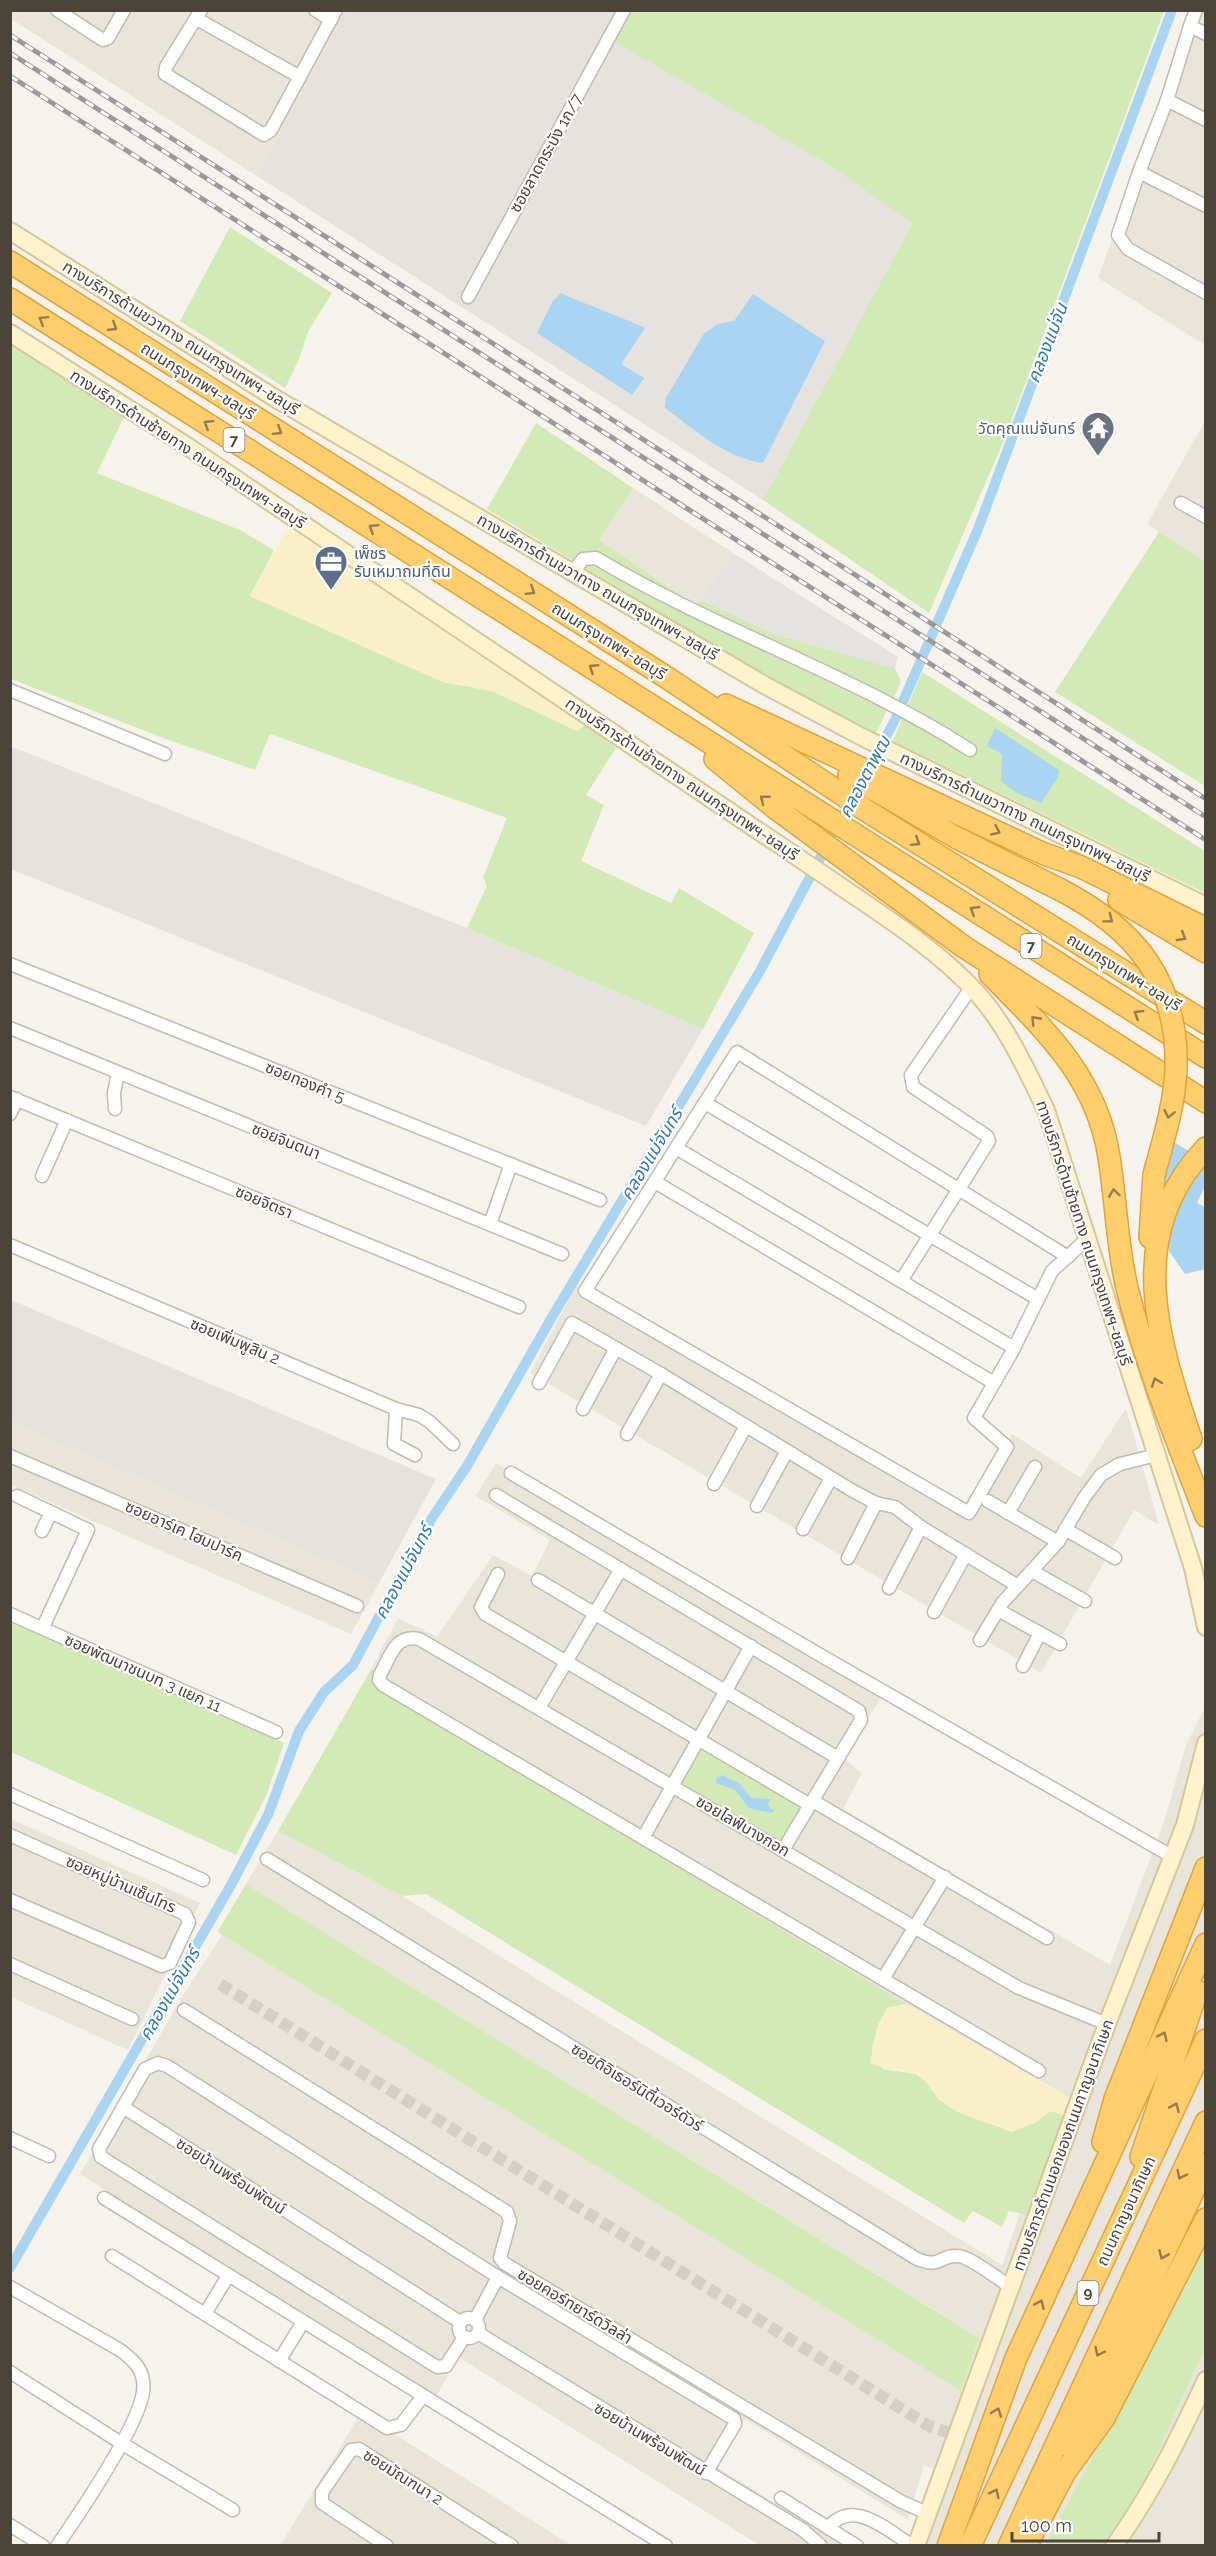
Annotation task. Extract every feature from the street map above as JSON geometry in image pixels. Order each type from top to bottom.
[{"type":"highway","name":"ถนนกรุงเทพฯ-ชลบุรี","points":[[10,262],[666,677],[843,775],[867,811],[1206,1023]]},
{"type":"highway","name":"ถนนกรุงเทพฯ-ชลบุรี","points":[[10,299],[1206,1057]]},
{"type":"highway","points":[[666,677],[780,730],[843,775],[882,786],[1081,867],[1206,929]]},
{"type":"highway","points":[[642,700],[810,834],[964,947],[1206,1102]]},
{"type":"highway","points":[[882,786],[957,838],[1059,889],[1106,916],[1132,940],[1151,967],[1169,1014],[1175,1048],[1176,1072],[1173,1100],[1151,1194],[1151,1257],[1162,1305],[1206,1446]]},
{"type":"highway","points":[[1042,853],[1074,875],[1206,952]]},
{"type":"highway","points":[[964,947],[1056,1042],[1072,1064],[1091,1100],[1109,1155],[1126,1285],[1142,1343],[1206,1516]]},
{"type":"highway","points":[[1206,1148],[1193,1160],[1174,1191],[1160,1222],[1154,1260],[1160,1336],[1175,1392],[1206,1479]]},
{"type":"highway","points":[[1086,2203],[1115,2099],[1206,1868]]},
{"type":"highway","points":[[1169,1961],[1206,1898]]},
{"type":"highway","points":[[948,2546],[1016,2358],[1206,1944]]},
{"type":"highway","points":[[1134,2193],[1143,2145],[1206,1964]]},
{"type":"highway","name":"ถนนกาญจนาภิเษก","points":[[970,2546],[1206,2040]]},
{"type":"highway","name":"9","points":[[1009,2546],[1206,2122]]},
{"type":"highway","points":[[1065,2472],[1078,2433],[1206,2164]]},
{"type":"highway","points":[[1026,2546],[1065,2472],[1104,2418],[1206,2218]]},
{"type":"main road","name":"ทางบริการด้านขวาทาง ถนนกรุงเทพฯ-ชลบุรี","points":[[10,231],[278,400],[768,687],[864,738],[1206,906]]},
{"type":"main road","name":"ทางบริการด้านซ้ายทาง ถนนกรุงเทพฯ-ชลบุรี","points":[[10,333],[187,446],[827,877],[926,946],[971,988],[1015,1046],[1046,1110],[1157,1455]]},
{"type":"main road","points":[[1157,1455],[1193,1568],[1206,1627]]},
{"type":"main road","name":"ทางบริการด้านนอกของถนนกาญจนาภิเษก","points":[[914,2546],[929,2514],[1107,2024],[1185,1825],[1206,1743]]},
{"type":"main road","points":[[1114,2546],[1143,2504],[1169,2458],[1206,2380]]},
{"type":"street","points":[[57,10],[103,40],[108,38],[124,10]]},
{"type":"street","points":[[300,77],[199,15],[166,67],[165,74],[264,135],[271,130],[300,77],[333,15],[315,10]]},
{"type":"street","name":"ซอยลาดกระบัง 1ก/7","points":[[468,297],[624,10]]},
{"type":"street","points":[[1196,10],[1167,100],[1118,230],[1122,244],[1206,293]]},
{"type":"street","points":[[1190,26],[1206,34]]},
{"type":"street","points":[[1167,100],[1206,120]]},
{"type":"street","points":[[1139,172],[1206,206]]},
{"type":"street","points":[[1181,503],[1206,517]]},
{"type":"street","points":[[573,572],[583,559],[596,558],[698,615],[797,657],[883,700],[970,750]]},
{"type":"street","points":[[10,690],[165,754]]},
{"type":"street","name":"ซอยทองคำ 5","points":[[10,964],[600,1200]]},
{"type":"street","points":[[901,1281],[989,1141],[987,1136],[913,1087],[910,1082],[911,1075],[971,988]]},
{"type":"street","name":"ซอยจินตนา","points":[[10,1028],[562,1254]]},
{"type":"street","points":[[1068,1257],[737,1052],[585,1292],[969,1513],[1007,1447],[974,1418],[1014,1348],[1052,1271],[1068,1257],[1088,1238]]},
{"type":"street","points":[[115,1109],[114,1093],[118,1072]]},
{"type":"street","points":[[10,1114],[14,1098]]},
{"type":"street","name":"ซอยจิตรา","points":[[14,1098],[519,1307]]},
{"type":"street","points":[[705,1103],[1038,1299]]},
{"type":"street","points":[[42,1176],[67,1120]]},
{"type":"street","points":[[676,1148],[1014,1348]]},
{"type":"street","points":[[490,1224],[511,1164]]},
{"type":"street","points":[[655,1182],[994,1383]]},
{"type":"street","name":"ซอยเพิ่มพูสิน 2","points":[[10,1245],[396,1409],[418,1415],[453,1444]]},
{"type":"street","points":[[539,1383],[572,1323],[661,1374],[831,1478],[876,1503],[896,1507],[921,1527],[1018,1586]]},
{"type":"street","points":[[583,1409],[616,1348]]},
{"type":"street","points":[[627,1434],[661,1374]]},
{"type":"street","points":[[396,1409],[394,1444],[415,1455]]},
{"type":"street","points":[[714,1484],[746,1426]]},
{"type":"street","points":[[757,1506],[787,1451]]},
{"type":"street","points":[[980,1640],[998,1610],[1058,1542],[1084,1498],[1101,1475],[1120,1464],[1157,1455]]},
{"type":"street","name":"ซอยอาร์เค โฮมปาร์ค","points":[[10,1456],[357,1606]]},
{"type":"street","points":[[1008,1513],[1035,1467]]},
{"type":"street","points":[[511,1473],[840,1667],[1173,1857]]},
{"type":"street","points":[[803,1529],[831,1478]]},
{"type":"street","points":[[496,1495],[859,1712],[861,1720],[783,1850]]},
{"type":"street","points":[[16,1496],[88,1530],[43,1627]]},
{"type":"street","points":[[988,1501],[1058,1542]]},
{"type":"street","points":[[848,1558],[876,1503]]},
{"type":"street","points":[[42,1531],[51,1512]]},
{"type":"street","points":[[889,1588],[921,1527]]},
{"type":"street","points":[[1065,1529],[1115,1558]]},
{"type":"street","points":[[934,1612],[966,1554]]},
{"type":"street","points":[[539,1708],[621,1569]]},
{"type":"street","points":[[1032,1571],[1085,1601]]},
{"type":"street","points":[[498,1574],[481,1610],[1047,1938]]},
{"type":"street","points":[[538,1581],[838,1758]]},
{"type":"street","points":[[998,1610],[1060,1644]]},
{"type":"street","name":"ซอยพัฒนาชนบท 3 แยก 11","points":[[10,1614],[276,1732]]},
{"type":"street","points":[[1023,1666],[1040,1633]]},
{"type":"street","name":"ซอยไลฟ์บางกอก","points":[[643,1838],[383,1685],[379,1680],[380,1676],[399,1642],[404,1638],[419,1639],[916,1926],[1019,1988],[1107,2024]]},
{"type":"street","points":[[751,1646],[643,1838],[1039,2071]]},
{"type":"street","points":[[10,1794],[203,1880]]},
{"type":"street","name":"ซอยหมู่บ้านเซ็นโทร","points":[[10,1835],[185,1914],[189,1922],[170,1963],[162,1966],[10,1900]]},
{"type":"street","name":"ซอยดิอิเธอร์นิตี้เวอร์ดัวร์","points":[[267,1858],[917,2259],[930,2264],[938,2264],[949,2256],[959,2255],[1011,2287]]},
{"type":"street","points":[[883,1979],[945,1877]]},
{"type":"street","points":[[10,1964],[132,2019]]},
{"type":"street","name":"ซอยคอร์ทยาร์ดวิลล่า","points":[[184,2010],[507,2212],[510,2220],[500,2258],[511,2268],[900,2501],[929,2514]]},
{"type":"street","points":[[464,2337],[446,2366],[437,2367],[106,2161],[99,2154],[99,2150],[145,2069],[158,2063],[167,2066],[498,2277],[734,2419],[735,2424],[706,2473]]},
{"type":"street","name":"ซอยบ้านพร้อมพัฒน์","points":[[123,2107],[460,2322]]},
{"type":"street","points":[[10,2138],[49,2156]]},
{"type":"street","points":[[104,2198],[666,2546]]},
{"type":"street","points":[[112,2256],[387,2428],[402,2425],[423,2396]]},
{"type":"street","points":[[205,2314],[228,2276]]},
{"type":"street","points":[[475,2320],[498,2277]]},
{"type":"street","points":[[16,2290],[135,2362],[141,2370],[143,2392],[138,2408],[120,2443],[57,2546]]},
{"type":"street","points":[[469,2318],[475,2320],[479,2327],[478,2333],[470,2338],[464,2337],[459,2329],[460,2322],[469,2318]]},
{"type":"street","points":[[279,2361],[303,2322]]},
{"type":"street","name":"ซอยบ้านพร้อมพัฒน์","points":[[478,2333],[803,2530],[821,2546]]},
{"type":"street","points":[[10,2372],[120,2443],[232,2510]]},
{"type":"street","name":"ซอยมัณฑนา 2","points":[[387,2546],[322,2503],[322,2492],[351,2450],[359,2449],[512,2546]]},
{"type":"street","points":[[781,2498],[857,2546]]},
{"type":"street","points":[[828,2528],[836,2518],[843,2514],[860,2515],[914,2546]]},
{"type":"street","points":[[10,2524],[43,2546]]},
{"type":"street","points":[[10,2532],[31,2546]]},
{"type":"shaded area","points":[[10,11],[346,11],[257,176],[11,19]]},
{"type":"shaded area","points":[[346,11],[623,11],[821,160],[914,223],[763,500],[257,176]]},
{"type":"shaded area","points":[[1193,11],[1205,11],[1205,345],[1098,278]]},
{"type":"shaded area","points":[[1205,421],[1205,561],[1147,524]]},
{"type":"shaded area","points":[[633,488],[733,553],[698,606],[599,540]]},
{"type":"shaded area","points":[[733,553],[898,657],[895,668],[777,635],[701,600]]},
{"type":"shaded area","points":[[10,746],[467,928],[703,1029],[646,1126],[11,869]]},
{"type":"shaded area","points":[[576,1286],[967,1511],[1012,1434],[1081,1478],[1126,1408],[1159,1525],[1134,1510],[1041,1673],[530,1373]]},
{"type":"shaded area","points":[[11,1300],[436,1479],[379,1583],[11,1422]]},
{"type":"shaded area","points":[[11,1422],[379,1583],[351,1634],[11,1485]]},
{"type":"shaded area","points":[[496,1463],[884,1693],[843,1758],[862,1773],[843,1809],[1110,1965],[1163,1825],[1186,1745],[1205,1707],[1205,2545],[904,2545],[914,2526],[933,2469],[924,2465],[908,2520],[745,2419],[718,2468],[844,2545],[759,2545],[458,2357],[436,2397],[80,2174],[182,1997],[222,1935],[960,2390],[978,2337],[246,1884],[278,1831],[402,1896],[1002,2265],[1062,2093],[906,2004],[364,1683],[398,1618],[437,1637],[493,1555],[532,1576],[550,1540],[476,1496]]},
{"type":"shaded area","points":[[11,1819],[200,1903],[128,2050],[11,1997]]},
{"type":"shaded area","points":[[361,2413],[571,2545],[280,2546]]},
{"type":"green space","points":[[630,11],[1164,11],[1005,438],[929,613],[763,500],[913,223],[821,160],[613,41]]},
{"type":"green space","points":[[230,227],[332,293],[308,332],[299,359],[285,388],[180,321]]},
{"type":"green space","points":[[10,339],[126,413],[97,473],[240,530],[274,550],[250,596],[443,682],[492,691],[577,731],[585,724],[616,748],[586,795],[604,805],[581,861],[671,903],[679,888],[754,933],[703,1029],[467,928],[487,886],[483,877],[507,818],[270,734],[255,770],[166,739],[11,679]]},
{"type":"green space","points":[[536,423],[633,488],[599,540],[697,606],[701,600],[777,635],[895,668],[901,682],[876,733],[790,691],[487,509]]},
{"type":"green space","points":[[1159,532],[1205,561],[1205,786],[1055,692]]},
{"type":"green space","points":[[922,672],[1205,851],[1205,893],[893,741]]},
{"type":"green space","points":[[11,1624],[52,1634],[284,1743],[267,1794],[236,1855],[11,1752]]},
{"type":"green space","points":[[372,1668],[382,1691],[906,2004],[887,2008],[878,2025],[872,2049],[883,2069],[916,2074],[929,2084],[939,2100],[960,2113],[986,2120],[1011,2132],[1036,2122],[1050,2111],[1066,2116],[1029,2215],[1009,2211],[1002,2227],[973,2211],[964,2223],[426,1894],[402,1896],[278,1831]]},
{"type":"green space","points":[[701,1745],[804,1806],[781,1843],[680,1782]]},
{"type":"green space","points":[[246,1884],[979,2338],[961,2391],[222,1935],[218,1931]]},
{"type":"green space","points":[[1205,2247],[1205,2347],[1138,2495],[1101,2545],[1045,2546]]},
{"type":"sand","points":[[290,523],[585,724],[578,731],[492,691],[443,682],[250,596]]},
{"type":"sand","points":[[906,2004],[1070,2098],[1066,2116],[1050,2111],[1036,2122],[1011,2132],[956,2111],[937,2097],[923,2079],[915,2074],[870,2063],[878,2025],[887,2008]]},
{"type":"water","points":[[561,293],[645,328],[621,364],[644,378],[632,395],[537,333],[553,301]]},
{"type":"water","points":[[753,294],[825,341],[763,463],[749,460],[724,449],[699,434],[665,408],[666,398],[703,335],[717,324],[734,321]]},
{"type":"water","points":[[995,728],[1059,770],[1058,777],[1041,803],[1017,793],[1001,781],[1002,754],[987,746]]},
{"type":"water","points":[[1174,1142],[1205,1161],[1205,1186],[1197,1203],[1205,1207],[1205,1269],[1185,1274],[1169,1251],[1156,1153]]},
{"type":"water","points":[[722,1775],[739,1783],[751,1798],[771,1799],[768,1803],[769,1808],[775,1810],[771,1813],[749,1808],[735,1790],[716,1783],[716,1779]]},
{"type":"waterway","name":"คลองแม่จัน","points":[[866,774],[895,720],[978,529],[1172,10]]},
{"type":"waterway","name":"คลองแม่จันทร์","points":[[10,2268],[231,1885],[268,1815],[299,1731],[324,1692],[353,1665],[432,1518],[467,1466],[552,1317],[760,971],[852,798]]},
{"type":"tunnel","points":[[220,1984],[929,2426],[958,2436]]},
{"type":"railway","points":[[10,35],[1206,799]]},
{"type":"railway","points":[[10,53],[1206,817]]},
{"type":"railway","points":[[10,76],[1206,840]]},
{"type":"place","name":"วัดคุณแม่จันทร์","points":[[1098,457]]},
{"type":"place","name":"เพ็ชร รับเหมาถมที่ดิน","points":[[331,591]]},
{"type":"water label","name":"คลองตาพุฒ","points":[[864,777]]}]
